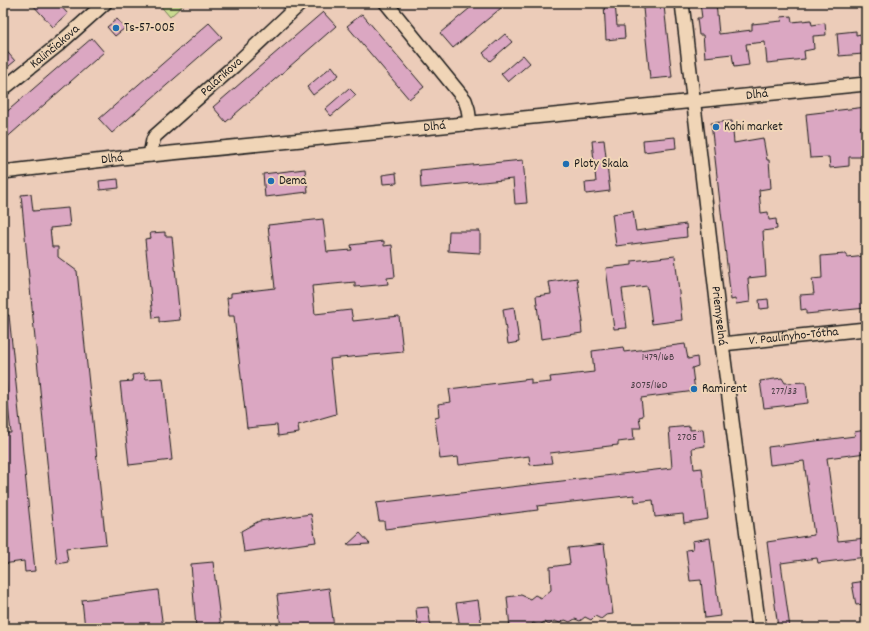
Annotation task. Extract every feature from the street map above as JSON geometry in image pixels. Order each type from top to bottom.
[{"type":"street","name":"Kalinčiakova","points":[[3,89],[58,45],[105,3]]},
{"type":"street","name":"Palárikova","points":[[150,155],[155,136],[234,66],[301,3]]},
{"type":"street","points":[[386,3],[465,100],[470,124]]},
{"type":"street","name":"Priemyselná","points":[[682,3],[722,344],[759,628]]},
{"type":"street","name":"Dlhá","points":[[3,172],[150,155],[866,84]]},
{"type":"street","name":"V. Paulínyho-Tótha","points":[[722,344],[866,329]]},
{"type":"green space","points":[[158,3],[185,3],[170,17]]},
{"type":"building","points":[[31,3],[58,3],[68,14],[53,27]]},
{"type":"building","points":[[476,3],[507,3],[453,48],[440,33]]},
{"type":"building","points":[[604,3],[615,3],[617,26],[624,26],[625,38],[606,40]]},
{"type":"building","points":[[700,3],[716,3],[719,34],[752,30],[752,24],[782,21],[781,17],[791,16],[792,22],[811,20],[812,25],[825,23],[826,35],[813,36],[814,49],[804,51],[805,59],[767,63],[765,42],[746,44],[749,65],[734,67],[732,54],[705,57],[703,35],[699,35],[697,18],[702,18]]},
{"type":"building","points":[[664,6],[672,77],[650,79],[643,8]]},
{"type":"building","points":[[323,12],[336,26],[226,122],[213,107]]},
{"type":"building","points":[[362,14],[424,87],[409,99],[347,26]]},
{"type":"building","name":"Ts-57-005","points":[[117,19],[125,28],[115,36],[107,27]]},
{"type":"building","points":[[209,23],[222,37],[112,133],[99,119]]},
{"type":"building","points":[[856,31],[856,35],[861,34],[863,54],[839,56],[837,33]]},
{"type":"building","points":[[505,34],[512,42],[490,61],[483,53]]},
{"type":"building","points":[[92,38],[104,52],[3,141],[3,115]]},
{"type":"building","points":[[3,47],[15,61],[3,71]]},
{"type":"building","points":[[523,55],[530,63],[508,82],[501,74]]},
{"type":"building","points":[[332,66],[339,75],[313,95],[307,87]]},
{"type":"building","points":[[349,88],[356,95],[331,116],[325,109]]},
{"type":"building","points":[[866,107],[866,125],[861,126],[864,157],[849,157],[849,166],[830,168],[829,157],[810,158],[806,114]]},
{"type":"building","points":[[732,121],[734,143],[763,138],[767,160],[769,160],[771,188],[759,190],[761,213],[768,212],[769,220],[776,219],[777,229],[763,231],[766,276],[748,278],[750,302],[736,304],[735,299],[731,300],[711,123]]},
{"type":"building","points":[[675,137],[676,148],[644,152],[643,140]]},
{"type":"building","points":[[604,140],[610,191],[586,194],[585,183],[596,182],[592,141]]},
{"type":"building","points":[[523,160],[527,203],[515,204],[513,179],[421,188],[420,170]]},
{"type":"building","points":[[305,169],[308,192],[265,197],[263,174]]},
{"type":"building","points":[[396,173],[397,183],[383,184],[382,175]]},
{"type":"building","points":[[118,179],[119,188],[100,190],[99,181]]},
{"type":"building","points":[[31,194],[33,211],[68,208],[70,226],[50,228],[52,247],[58,247],[58,257],[77,271],[106,544],[66,548],[68,562],[57,564],[21,195]]},
{"type":"building","points":[[633,211],[636,231],[686,224],[687,237],[616,246],[612,214]]},
{"type":"building","points":[[323,219],[327,252],[352,250],[351,245],[384,241],[384,246],[392,245],[395,277],[387,278],[388,284],[355,287],[355,282],[312,286],[315,314],[351,310],[353,321],[399,316],[403,352],[330,359],[336,414],[298,425],[299,433],[278,436],[277,425],[247,428],[234,316],[229,316],[227,298],[231,297],[231,293],[275,288],[268,225]]},
{"type":"building","points":[[449,231],[480,231],[480,253],[448,251]]},
{"type":"building","points":[[165,232],[165,236],[172,236],[180,320],[159,322],[159,317],[153,318],[145,239],[151,238],[150,233]]},
{"type":"building","points":[[847,254],[847,258],[866,256],[866,308],[806,314],[806,309],[801,310],[800,295],[814,294],[812,279],[822,278],[821,256]]},
{"type":"building","points":[[675,256],[682,320],[652,324],[647,286],[622,289],[627,328],[614,329],[606,268],[632,265],[632,261]]},
{"type":"building","points":[[577,278],[583,322],[581,322],[582,333],[541,339],[536,296],[551,294],[549,282]]},
{"type":"building","points":[[768,299],[769,308],[760,309],[759,300]]},
{"type":"building","points":[[514,307],[519,342],[508,344],[503,309]]},
{"type":"building","points":[[9,315],[35,571],[25,572],[24,561],[3,564],[3,433],[11,433],[3,359],[3,316]]},
{"type":"building","points":[[685,344],[688,359],[697,357],[698,366],[692,368],[695,391],[641,398],[643,416],[639,417],[641,428],[633,428],[634,440],[618,442],[618,445],[550,453],[552,463],[530,465],[529,456],[459,465],[458,457],[440,459],[435,418],[439,417],[438,404],[451,402],[449,389],[531,379],[531,384],[551,382],[550,377],[594,372],[592,351],[623,347],[624,352]]},
{"type":"building","points":[[144,373],[146,379],[163,378],[172,460],[129,465],[120,382],[133,381],[132,375]]},
{"type":"building","points":[[782,378],[785,383],[806,382],[808,403],[764,408],[760,381]]},
{"type":"building","points":[[690,426],[690,430],[703,429],[705,446],[692,448],[694,469],[702,468],[708,519],[684,523],[683,514],[655,517],[653,500],[635,502],[634,495],[537,506],[538,510],[385,529],[384,521],[379,521],[376,503],[672,468],[669,428]]},
{"type":"building","points":[[866,430],[866,453],[827,458],[838,541],[866,538],[866,557],[818,563],[817,558],[781,563],[790,628],[778,628],[767,542],[814,535],[804,461],[770,465],[768,447],[855,436],[854,432]]},
{"type":"building","points":[[311,514],[316,542],[244,552],[241,531],[259,521]]},
{"type":"building","points":[[360,533],[370,544],[347,545]]},
{"type":"building","points":[[710,538],[720,616],[705,618],[701,580],[690,581],[686,550],[693,549],[692,541]]},
{"type":"building","points":[[604,544],[613,614],[606,615],[601,619],[595,616],[591,620],[585,617],[580,621],[575,619],[570,622],[565,620],[560,623],[554,621],[549,625],[544,622],[539,626],[533,623],[528,628],[510,628],[507,597],[521,595],[530,599],[535,595],[541,598],[551,590],[550,567],[570,564],[568,548]]},
{"type":"building","points":[[213,562],[221,628],[196,628],[191,564]]},
{"type":"building","points":[[866,581],[866,604],[856,605],[852,583]]},
{"type":"building","points":[[329,588],[334,628],[281,628],[277,595]]},
{"type":"building","points":[[158,590],[163,628],[85,628],[82,600]]},
{"type":"building","points":[[478,600],[482,628],[460,628],[456,603]]},
{"type":"building","points":[[428,607],[431,628],[418,628],[416,608]]},
{"type":"place","name":"Ts-57-005","points":[[116,28]]},
{"type":"place","name":"Kohi market","points":[[716,127]]},
{"type":"place","name":"Ploty Skala","points":[[566,164]]},
{"type":"place","name":"Dema","points":[[271,181]]},
{"type":"place","name":"Ramirent","points":[[694,389]]}]
